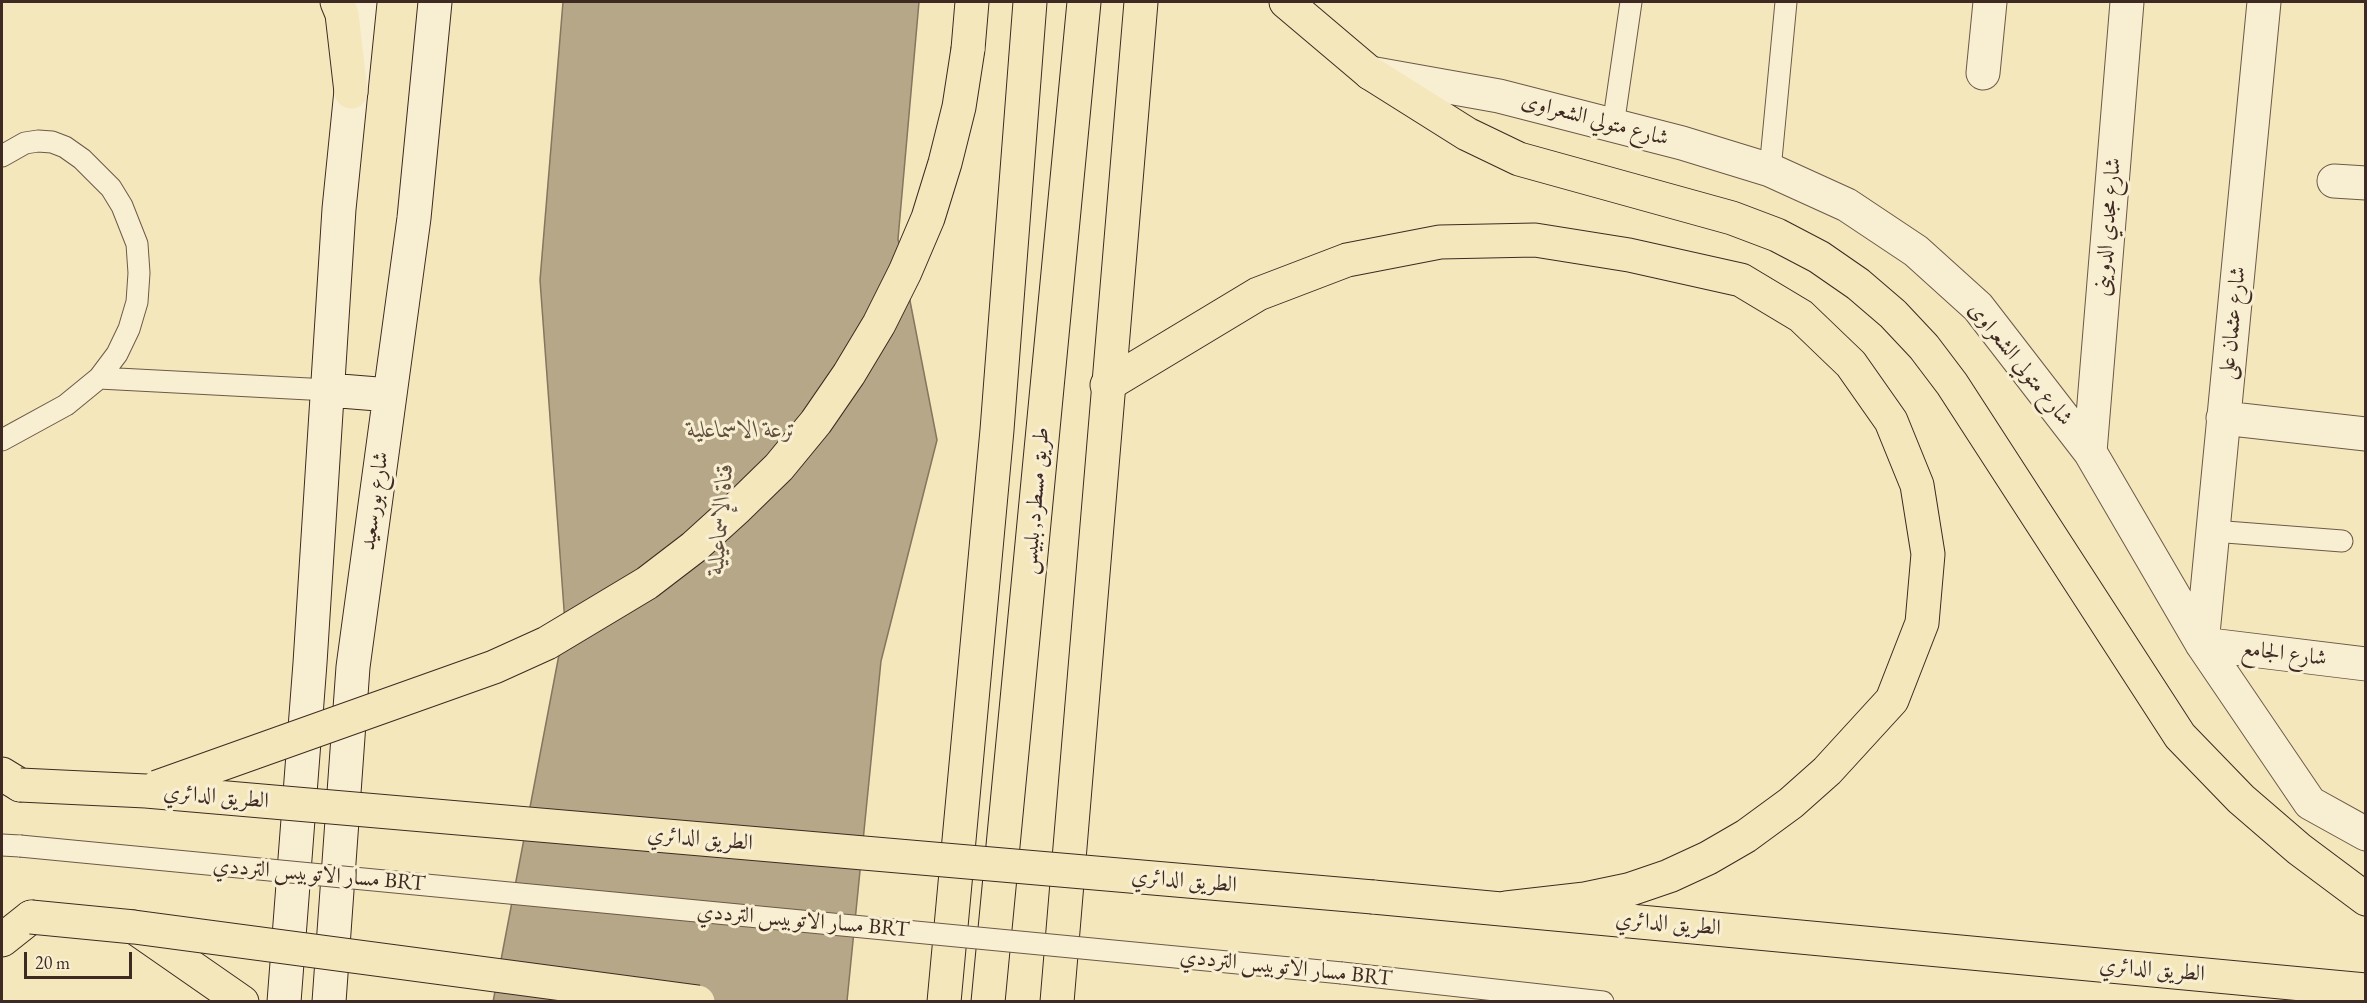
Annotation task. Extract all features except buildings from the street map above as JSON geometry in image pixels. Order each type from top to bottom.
[{"type":"main road","points":[[337,2],[342,14],[351,93]]},
{"type":"main road","points":[[146,791],[494,667],[547,643],[647,583],[694,547],[737,508],[779,466],[816,422],[849,374],[900,283],[927,218],[945,163],[959,107],[968,49],[972,2]]},
{"type":"main road","name":"طريق مسطرد, بلبيس","points":[[944,1002],[998,418],[1030,2]]},
{"type":"main road","name":"طريق مسطرد, بلبيس","points":[[988,1002],[1084,2]]},
{"type":"main road","points":[[1057,1002],[1107,385],[1141,2]]},
{"type":"main road","points":[[1286,2],[1370,73],[1457,128],[1519,159],[1732,218],[1777,236],[1819,257],[1858,284],[1893,314],[1924,347],[1952,384],[2180,736],[2241,799],[2299,849],[2366,899]]},
{"type":"main road","points":[[1107,385],[1258,294],[1347,260],[1440,242],[1535,240],[1629,255],[1741,280],[1801,316],[1851,364],[1891,421],[1917,485],[1928,554],[1922,623],[1892,700],[1827,771],[1791,803],[1746,836],[1708,858],[1669,876],[1628,890],[1585,899],[1506,908]]},
{"type":"main road","name":"الطريق الدائري","points":[[8,781],[1506,908],[2366,990]]},
{"type":"main road","points":[[2,940],[16,915],[134,927],[698,1002]]},
{"type":"main road","points":[[134,927],[242,1002]]},
{"type":"street","points":[[284,1002],[339,209],[360,2]]},
{"type":"street","name":"شارع بورسعيد","points":[[329,1002],[353,667],[414,218],[435,2]]},
{"type":"street","points":[[1983,73],[1990,2]]},
{"type":"street","name":"شارع مجدي الدوينى","points":[[2090,452],[2127,2]]},
{"type":"street","name":"شارع عثمان على","points":[[2202,644],[2264,2]]},
{"type":"street","name":"شارع متولي الشعراوى","points":[[1370,73],[1499,96],[1682,143],[1770,170],[1846,205],[1916,251],[1978,307],[2090,452],[2202,644],[2310,803],[2366,834]]},
{"type":"street","points":[[2334,181],[2366,183]]},
{"type":"street","points":[[328,390],[390,395]]},
{"type":"street","points":[[2223,418],[2366,434]]},
{"type":"street","name":"شارع الجامع","points":[[2202,644],[2366,664]]},
{"type":"lane","points":[[1613,126],[1630,2]]},
{"type":"lane","points":[[1770,170],[1786,2]]},
{"type":"lane","points":[[2,156],[25,143],[52,142],[65,147],[97,172],[111,188],[130,225],[136,244],[139,273],[137,302],[129,329],[117,354],[99,378],[66,405],[2,440]]},
{"type":"lane","points":[[99,378],[328,390]]},
{"type":"lane","points":[[2213,531],[2342,541]]},
{"type":"lane","name":"مسار الاتوبيس الترددي BRT","points":[[11,846],[1342,973],[1603,1002]]},
{"type":"water","name":"ترعة الاسماعلية","points":[[563,2],[919,2],[898,239],[937,440],[881,661],[847,1001],[493,1002],[565,623],[540,280]]},
{"type":"water label","name":"قناة الإسماعيلية","points":[[721,519]]}]
